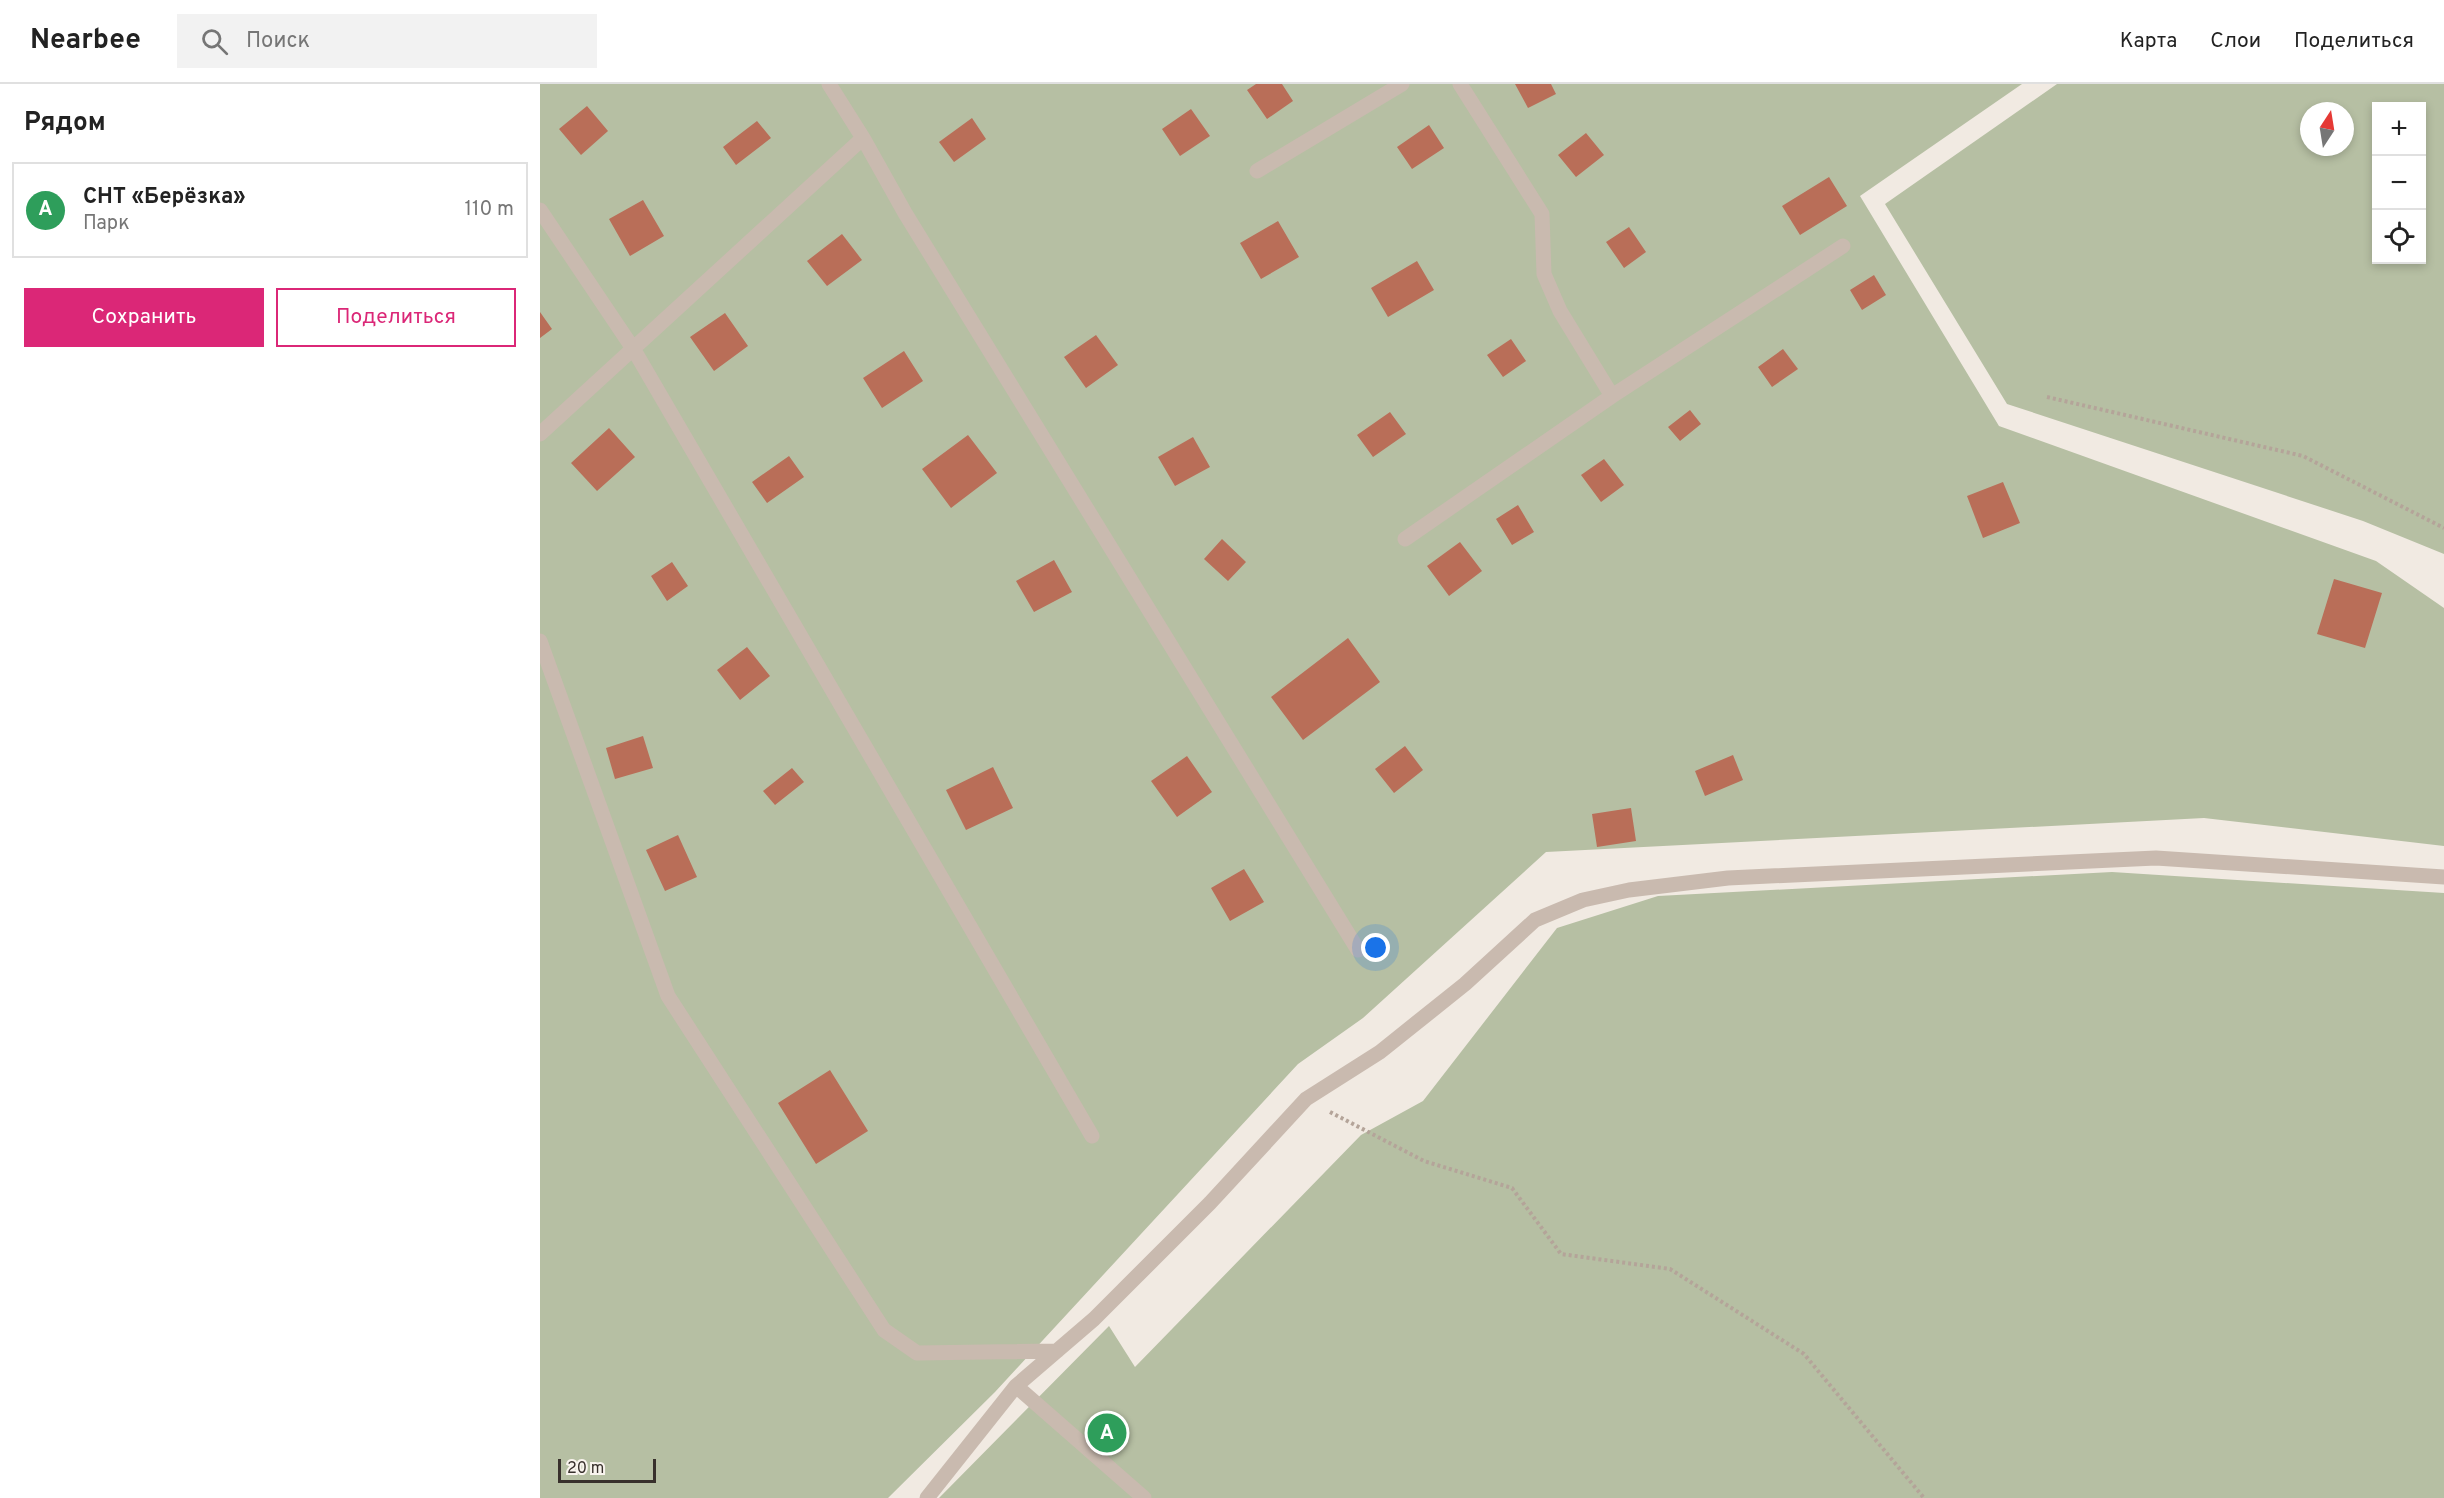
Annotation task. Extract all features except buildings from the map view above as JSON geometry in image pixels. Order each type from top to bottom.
[{"type":"street","points":[[829,84],[1358,950]]},
{"type":"street","points":[[1257,171],[1402,84]]},
{"type":"street","points":[[1460,84],[1542,214],[1544,274],[1560,311],[1612,396]]},
{"type":"street","points":[[540,434],[863,138]]},
{"type":"street","points":[[540,210],[634,350],[1092,1136]]},
{"type":"street","points":[[1405,539],[1612,396],[1843,246]]},
{"type":"street","points":[[540,641],[669,996],[884,1330],[916,1353],[1057,1351]]},
{"type":"street","points":[[927,1498],[1016,1386],[1095,1319],[1210,1203],[1305,1099],[1380,1052],[1465,984],[1535,921],[1583,900],[1629,890],[1728,878],[2156,858],[2444,877]]},
{"type":"street","points":[[1016,1386],[1144,1498]]},
{"type":"path","points":[[2047,398],[2303,456],[2444,528]]},
{"type":"path","points":[[1305,1099],[1424,1161],[1512,1188],[1561,1254],[1670,1269],[1804,1354],[1924,1498]]},
{"type":"green space","points":[[540,84],[2022,84],[1860,196],[1999,426],[2376,561],[2444,608],[2444,846],[2204,818],[1546,852],[1363,1018],[1298,1064],[995,1392],[888,1498],[540,1498]]},
{"type":"green space","points":[[2057,84],[2444,84],[2444,554],[2363,521],[2007,404],[1885,204]]},
{"type":"green space","points":[[2112,872],[2444,893],[2444,1498],[939,1498],[1109,1326],[1135,1367],[1361,1135],[1423,1101],[1557,928],[1658,896]]},
{"type":"place","name":"СНТ «Берёзка»","points":[[1107,1433]]}]
